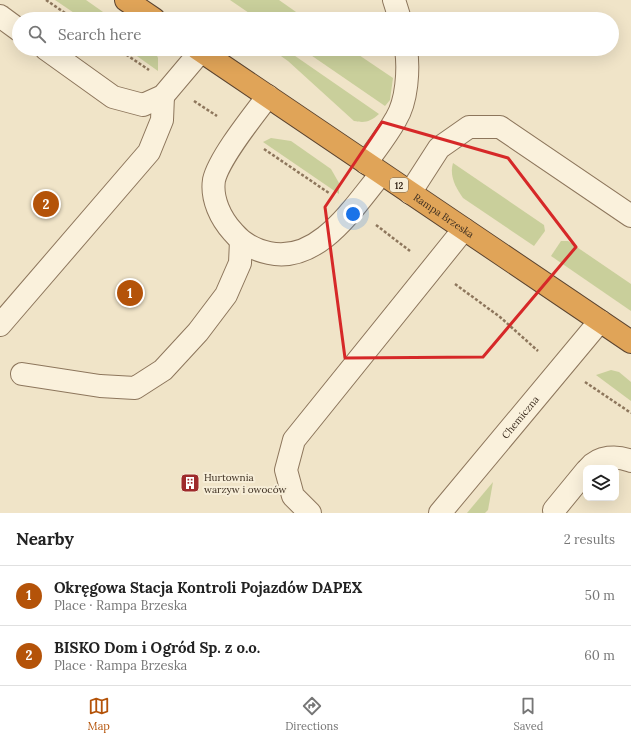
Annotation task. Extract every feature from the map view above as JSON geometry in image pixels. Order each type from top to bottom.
[{"type":"highway","points":[[126,0],[144,12]]},
{"type":"highway","name":"Rampa Brzeska","points":[[208,56],[631,342]]},
{"type":"street","points":[[394,0],[398,12]]},
{"type":"street","points":[[0,16],[12,25]]},
{"type":"street","points":[[56,56],[113,97],[143,105],[168,91],[194,56]]},
{"type":"street","points":[[268,96],[219,165],[214,181],[216,206],[225,224],[241,241],[257,251],[274,254],[292,254],[310,247],[326,236],[352,209],[374,168],[397,118],[403,100],[407,56]]},
{"type":"street","points":[[0,325],[149,152],[162,120],[168,91]]},
{"type":"street","points":[[410,193],[439,148],[470,127],[500,127],[631,216]]},
{"type":"street","points":[[310,513],[293,496],[286,470],[294,440],[464,229]]},
{"type":"street","points":[[22,374],[100,386],[135,388],[163,370],[198,332],[226,295],[240,264],[241,241]]},
{"type":"street","name":"Chemiczna","points":[[440,513],[600,320]]},
{"type":"street","points":[[591,465],[607,457],[625,458],[631,461]]},
{"type":"street","points":[[554,510],[583,475]]},
{"type":"path","points":[[46,0],[64,12]]},
{"type":"path","points":[[126,56],[168,91],[242,133],[352,209],[500,317],[533,348]]},
{"type":"path","points":[[591,385],[631,413]]},
{"type":"highlighted area","points":[[382,122],[508,158],[576,247],[483,357],[345,358],[325,207]]},
{"type":"green space","points":[[55,0],[86,0],[103,12],[73,12]]},
{"type":"green space","points":[[230,0],[279,0],[296,12],[248,12]]},
{"type":"green space","points":[[137,56],[157,56],[158,71]]},
{"type":"green space","points":[[281,56],[295,56],[379,114],[373,119],[367,121],[354,121]]},
{"type":"green space","points":[[312,56],[360,56],[393,78],[390,100],[385,106]]},
{"type":"green space","points":[[271,138],[291,141],[331,169],[339,183],[339,194],[263,142]]},
{"type":"green space","points":[[453,163],[544,225],[545,231],[534,246],[463,198],[453,177]]},
{"type":"green space","points":[[561,241],[568,241],[631,284],[631,311],[551,256]]},
{"type":"green space","points":[[611,370],[619,372],[631,382],[631,401],[596,375]]},
{"type":"green space","points":[[493,482],[488,510],[485,513],[467,513]]},
{"type":"place","name":"BISKO Dom i Ogród Sp. z o.o.","points":[[46,204]]},
{"type":"place","name":"Okręgowa Stacja Kontroli Pojazdów DAPEX","points":[[130,293]]},
{"type":"place","name":"Hurtownia warzyw i owoców","points":[[190,483]]}]
